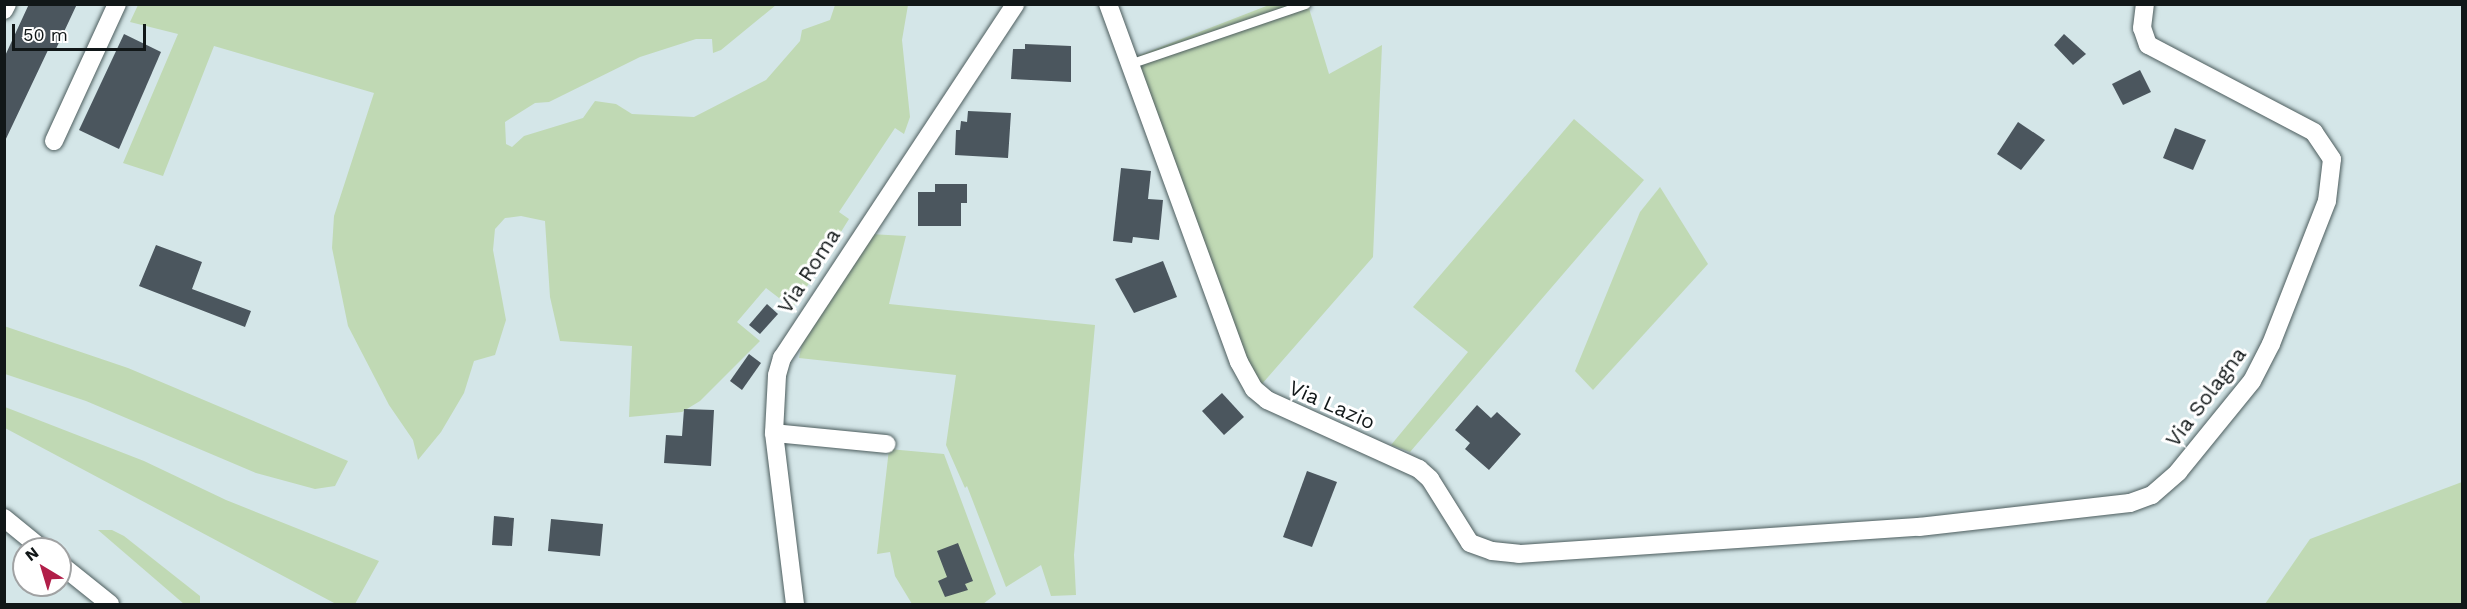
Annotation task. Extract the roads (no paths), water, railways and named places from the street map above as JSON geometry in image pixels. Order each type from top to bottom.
[{"type":"street","points":[[4,10],[7,4]]},
{"type":"street","points":[[54,141],[117,4]]},
{"type":"street","name":"Via Roma","points":[[795,604],[774,433],[777,375],[789,342],[1015,4]]},
{"type":"street","name":"Via Lazio","points":[[1108,4],[1132,63],[1244,375],[1267,400],[1419,469],[1430,479],[1470,543],[1492,551],[1519,554],[1762,535]]},
{"type":"street","name":"Via Solagna","points":[[1762,535],[1919,527],[2141,500],[2178,472],[2252,381],[2291,301],[2327,201],[2331,178],[2330,152],[2314,132],[2148,45],[2142,28],[2145,4]]},
{"type":"street","points":[[774,433],[886,444]]},
{"type":"street","points":[[4,518],[27,537]]},
{"type":"street","points":[[72,574],[110,604]]},
{"type":"lane","points":[[1132,63],[1305,4]]}]
